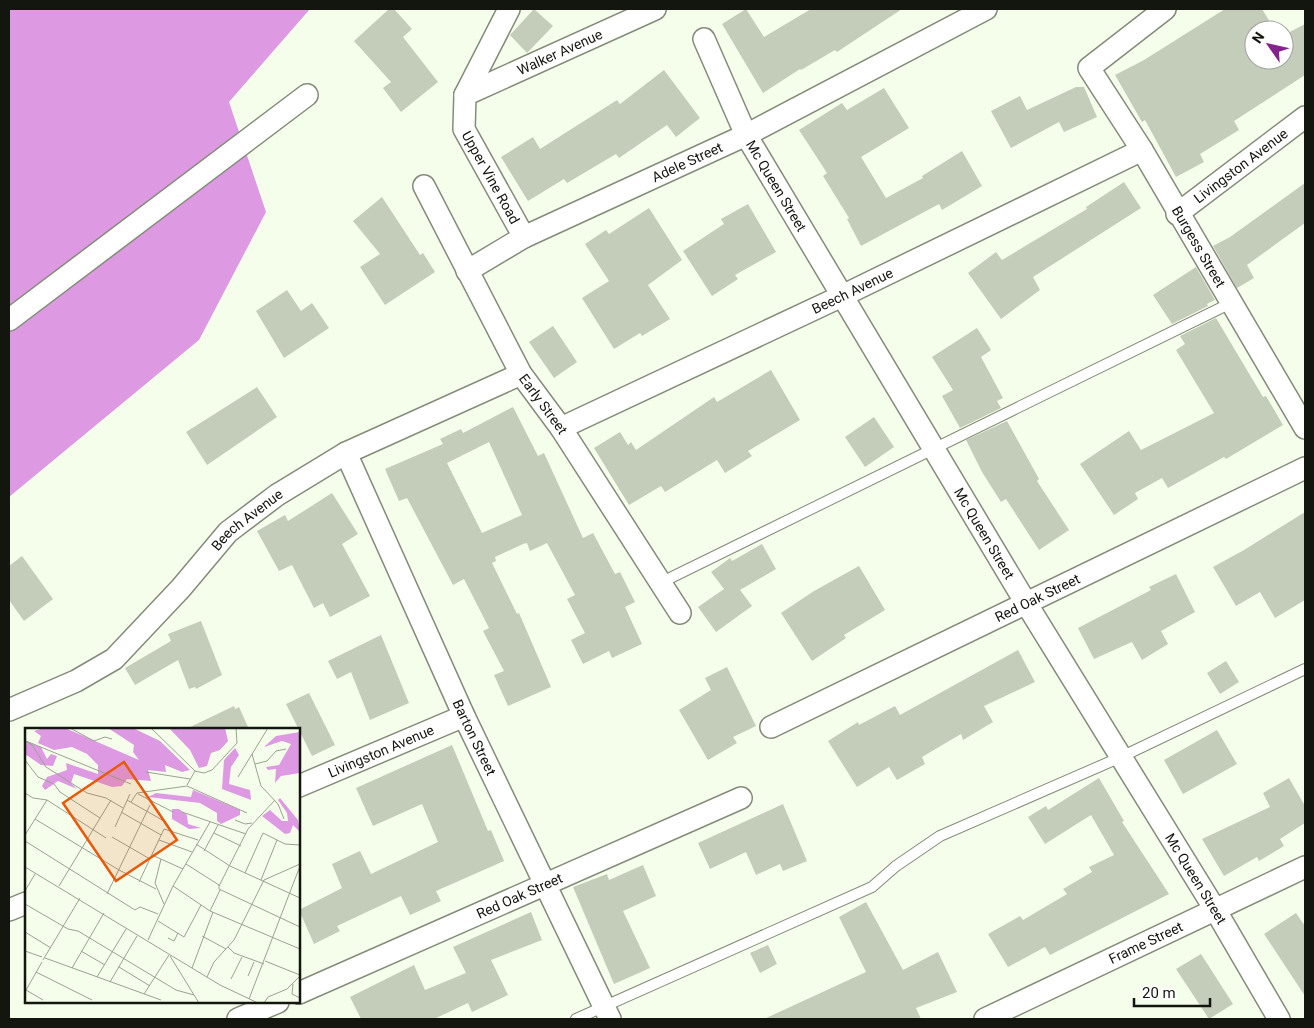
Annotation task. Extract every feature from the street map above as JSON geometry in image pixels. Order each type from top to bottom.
[{"type":"street","name":"Upper Vine Road","points":[[509,9],[465,95],[464,130],[524,237]]},
{"type":"street","name":"Walker Avenue","points":[[465,95],[655,9]]},
{"type":"street","name":"Adele Street","points":[[467,271],[524,237],[746,135],[986,9]]},
{"type":"street","name":"Burgess Street","points":[[1165,9],[1088,68],[1142,150],[1177,214],[1231,304],[1299,401],[1305,428]]},
{"type":"street","name":"Mc Queen Street","points":[[704,38],[746,135],[1026,603],[1216,911],[1278,1019]]},
{"type":"street","points":[[17,315],[307,95]]},
{"type":"street","name":"Livingston Avenue","points":[[1177,214],[1305,117]]},
{"type":"street","name":"Beech Avenue","points":[[561,428],[842,296],[1142,150]]},
{"type":"street","name":"Early Street","points":[[424,186],[521,374],[561,428],[680,613]]},
{"type":"street","name":"Beech Avenue","points":[[9,710],[76,681],[114,658],[181,588],[228,532],[277,495],[346,453],[521,374]]},
{"type":"street","name":"Barton Street","points":[[346,453],[464,716],[544,886],[607,1013]]},
{"type":"street","name":"Red Oak Street","points":[[771,727],[1305,468]]},
{"type":"street","name":"Livingston Avenue","points":[[300,786],[464,716]]},
{"type":"street","name":"Red Oak Street","points":[[300,993],[740,798]]},
{"type":"street","name":"Frame Street","points":[[985,1019],[1216,911],[1305,867]]},
{"type":"street","points":[[9,910],[25,903]]},
{"type":"street","points":[[238,1019],[276,1003]]},
{"type":"lane","points":[[660,583],[1231,304]]},
{"type":"lane","points":[[576,1019],[607,1013],[872,887],[896,866],[940,836],[1121,757],[1305,669]]},
{"type":"shaded area","points":[[9,9],[310,9],[229,102],[266,212],[199,340],[9,497]]},
{"type":"building","points":[[389,9],[394,9],[412,29],[403,37],[438,82],[401,112],[383,88],[391,82],[354,41]]},
{"type":"building","points":[[534,9],[553,26],[527,53],[510,35]]},
{"type":"building","points":[[746,9],[764,37],[811,9],[902,9],[837,52],[835,50],[800,69],[763,93],[722,24]]},
{"type":"building","points":[[1225,9],[1262,9],[1269,20],[1244,20],[1244,70],[1294,70],[1294,30],[1305,24],[1305,75],[1234,121],[1239,130],[1200,154],[1204,162],[1176,177],[1145,120],[1142,122],[1115,75],[1144,60]]},
{"type":"building","points":[[664,70],[700,118],[676,137],[667,125],[619,158],[616,154],[567,183],[564,179],[528,201],[501,157],[533,137],[540,149],[617,100],[620,104]]},
{"type":"building","points":[[1076,87],[1084,87],[1097,117],[1064,132],[1059,122],[1011,148],[991,111],[1020,96],[1027,110]]},
{"type":"building","points":[[884,88],[909,128],[861,157],[886,198],[923,178],[922,176],[962,151],[982,186],[942,210],[939,204],[861,246],[847,219],[849,218],[823,176],[827,173],[799,130],[842,103],[847,110]]},
{"type":"building","points":[[1124,182],[1141,208],[1033,277],[1040,290],[1001,319],[968,273],[996,252],[1002,260],[1087,209],[1086,207]]},
{"type":"building","points":[[1305,183],[1305,223],[1247,265],[1254,278],[1237,288],[1213,246],[1230,237]]},
{"type":"building","points":[[382,197],[420,255],[423,253],[435,272],[385,305],[360,267],[380,254],[353,221]]},
{"type":"building","points":[[748,204],[776,252],[735,275],[738,279],[712,296],[683,251],[724,224],[721,219]]},
{"type":"building","points":[[649,208],[682,260],[648,285],[670,319],[642,336],[640,333],[614,349],[582,298],[609,281],[585,244],[606,230],[609,234]]},
{"type":"building","points":[[1196,267],[1215,300],[1207,304],[1208,306],[1172,324],[1153,295]]},
{"type":"building","points":[[287,290],[301,311],[312,303],[329,328],[284,358],[256,311]]},
{"type":"building","points":[[1216,318],[1263,397],[1266,396],[1283,425],[1226,459],[1224,457],[1168,488],[1162,478],[1135,493],[1138,499],[1114,515],[1080,464],[1129,431],[1141,450],[1214,413],[1176,350],[1185,344],[1180,336]]},
{"type":"building","points":[[553,326],[577,362],[554,378],[529,342]]},
{"type":"building","points":[[977,328],[991,350],[981,357],[1003,398],[997,401],[1001,408],[960,428],[942,396],[953,390],[932,357]]},
{"type":"building","points":[[771,370],[800,420],[748,451],[752,456],[725,473],[717,460],[665,492],[661,486],[629,505],[594,448],[620,432],[628,445],[631,442],[636,450],[714,397],[717,402]]},
{"type":"building","points":[[257,387],[277,417],[207,465],[186,432]]},
{"type":"building","points":[[513,407],[538,456],[544,453],[583,538],[593,533],[615,574],[620,572],[635,602],[625,607],[642,644],[612,658],[609,651],[583,664],[571,640],[585,633],[567,599],[575,595],[547,543],[530,551],[527,543],[523,544],[495,557],[496,561],[492,563],[517,614],[519,613],[551,687],[508,706],[494,675],[504,671],[483,631],[489,628],[464,579],[453,585],[407,498],[399,501],[385,469],[443,444],[440,439],[461,429],[463,433]],"holes":[[[489,442],[522,515],[482,533],[447,463]]]},
{"type":"building","points":[[874,417],[894,447],[865,467],[845,437]]},
{"type":"building","points":[[1007,421],[1039,479],[1037,481],[1069,530],[1039,550],[1006,499],[1001,502],[982,472],[966,440]]},
{"type":"building","points":[[332,493],[358,534],[342,544],[370,596],[330,617],[323,603],[314,608],[292,565],[279,571],[257,531],[285,515],[288,521]]},
{"type":"building","points":[[1305,512],[1305,600],[1275,618],[1260,592],[1236,606],[1213,567]]},
{"type":"building","points":[[762,544],[776,569],[740,590],[752,606],[716,632],[698,607],[724,589],[711,572],[730,558],[732,561]]},
{"type":"building","points":[[22,556],[53,599],[24,621],[9,600],[9,566]]},
{"type":"building","points":[[859,566],[885,610],[844,635],[846,638],[812,661],[781,613],[814,591]]},
{"type":"building","points":[[1176,574],[1195,612],[1161,631],[1168,644],[1142,660],[1132,642],[1094,659],[1078,628],[1151,590],[1149,587]]},
{"type":"building","points":[[201,621],[222,675],[196,689],[195,687],[189,689],[178,660],[135,685],[125,668],[171,641],[168,634]]},
{"type":"building","points":[[381,635],[409,703],[370,720],[351,672],[337,679],[328,661]]},
{"type":"building","points":[[1018,650],[1035,682],[984,706],[993,722],[963,740],[961,734],[922,757],[925,764],[897,780],[889,767],[857,787],[828,741],[858,722],[859,725],[895,706],[900,715]]},
{"type":"building","points":[[1226,661],[1239,682],[1220,694],[1207,673]]},
{"type":"building","points":[[727,667],[756,726],[733,737],[737,743],[708,760],[679,710],[711,690],[705,678]]},
{"type":"building","points":[[309,693],[335,745],[312,756],[300,732],[300,728],[298,728],[286,704]]},
{"type":"building","points":[[234,706],[235,709],[239,707],[249,728],[188,728]]},
{"type":"building","points":[[1217,730],[1237,764],[1183,794],[1164,760]]},
{"type":"building","points":[[452,745],[488,831],[491,830],[504,861],[436,891],[441,901],[410,915],[401,896],[337,926],[340,931],[314,944],[300,909],[342,888],[332,864],[360,851],[371,874],[438,842],[422,804],[373,826],[356,788]]},
{"type":"building","points":[[1099,778],[1124,821],[1122,822],[1169,894],[1050,955],[1045,947],[1008,967],[988,934],[1020,916],[1023,920],[1067,894],[1063,889],[1092,872],[1089,867],[1114,855],[1091,815],[1045,844],[1028,817],[1046,806],[1048,810]]},
{"type":"building","points":[[1289,778],[1305,806],[1305,823],[1280,839],[1284,846],[1259,861],[1257,857],[1224,876],[1202,839],[1270,807],[1263,793]]},
{"type":"building","points":[[783,804],[807,861],[783,871],[780,864],[756,875],[746,852],[710,869],[698,843]]},
{"type":"building","points":[[643,865],[656,896],[623,911],[650,968],[614,984],[573,887],[607,874],[609,880]]},
{"type":"building","points":[[866,902],[903,970],[938,952],[957,992],[916,1008],[921,1019],[764,1019],[866,972],[839,917]]},
{"type":"building","points":[[531,912],[542,940],[491,960],[508,995],[472,1012],[468,1003],[434,1019],[361,1019],[350,997],[414,965],[425,990],[466,973],[453,947]]},
{"type":"building","points":[[1296,913],[1305,926],[1305,996],[1264,934]]},
{"type":"building","points":[[768,945],[777,964],[760,973],[750,953]]},
{"type":"building","points":[[1201,954],[1233,1004],[1209,1019],[1176,969]]}]
